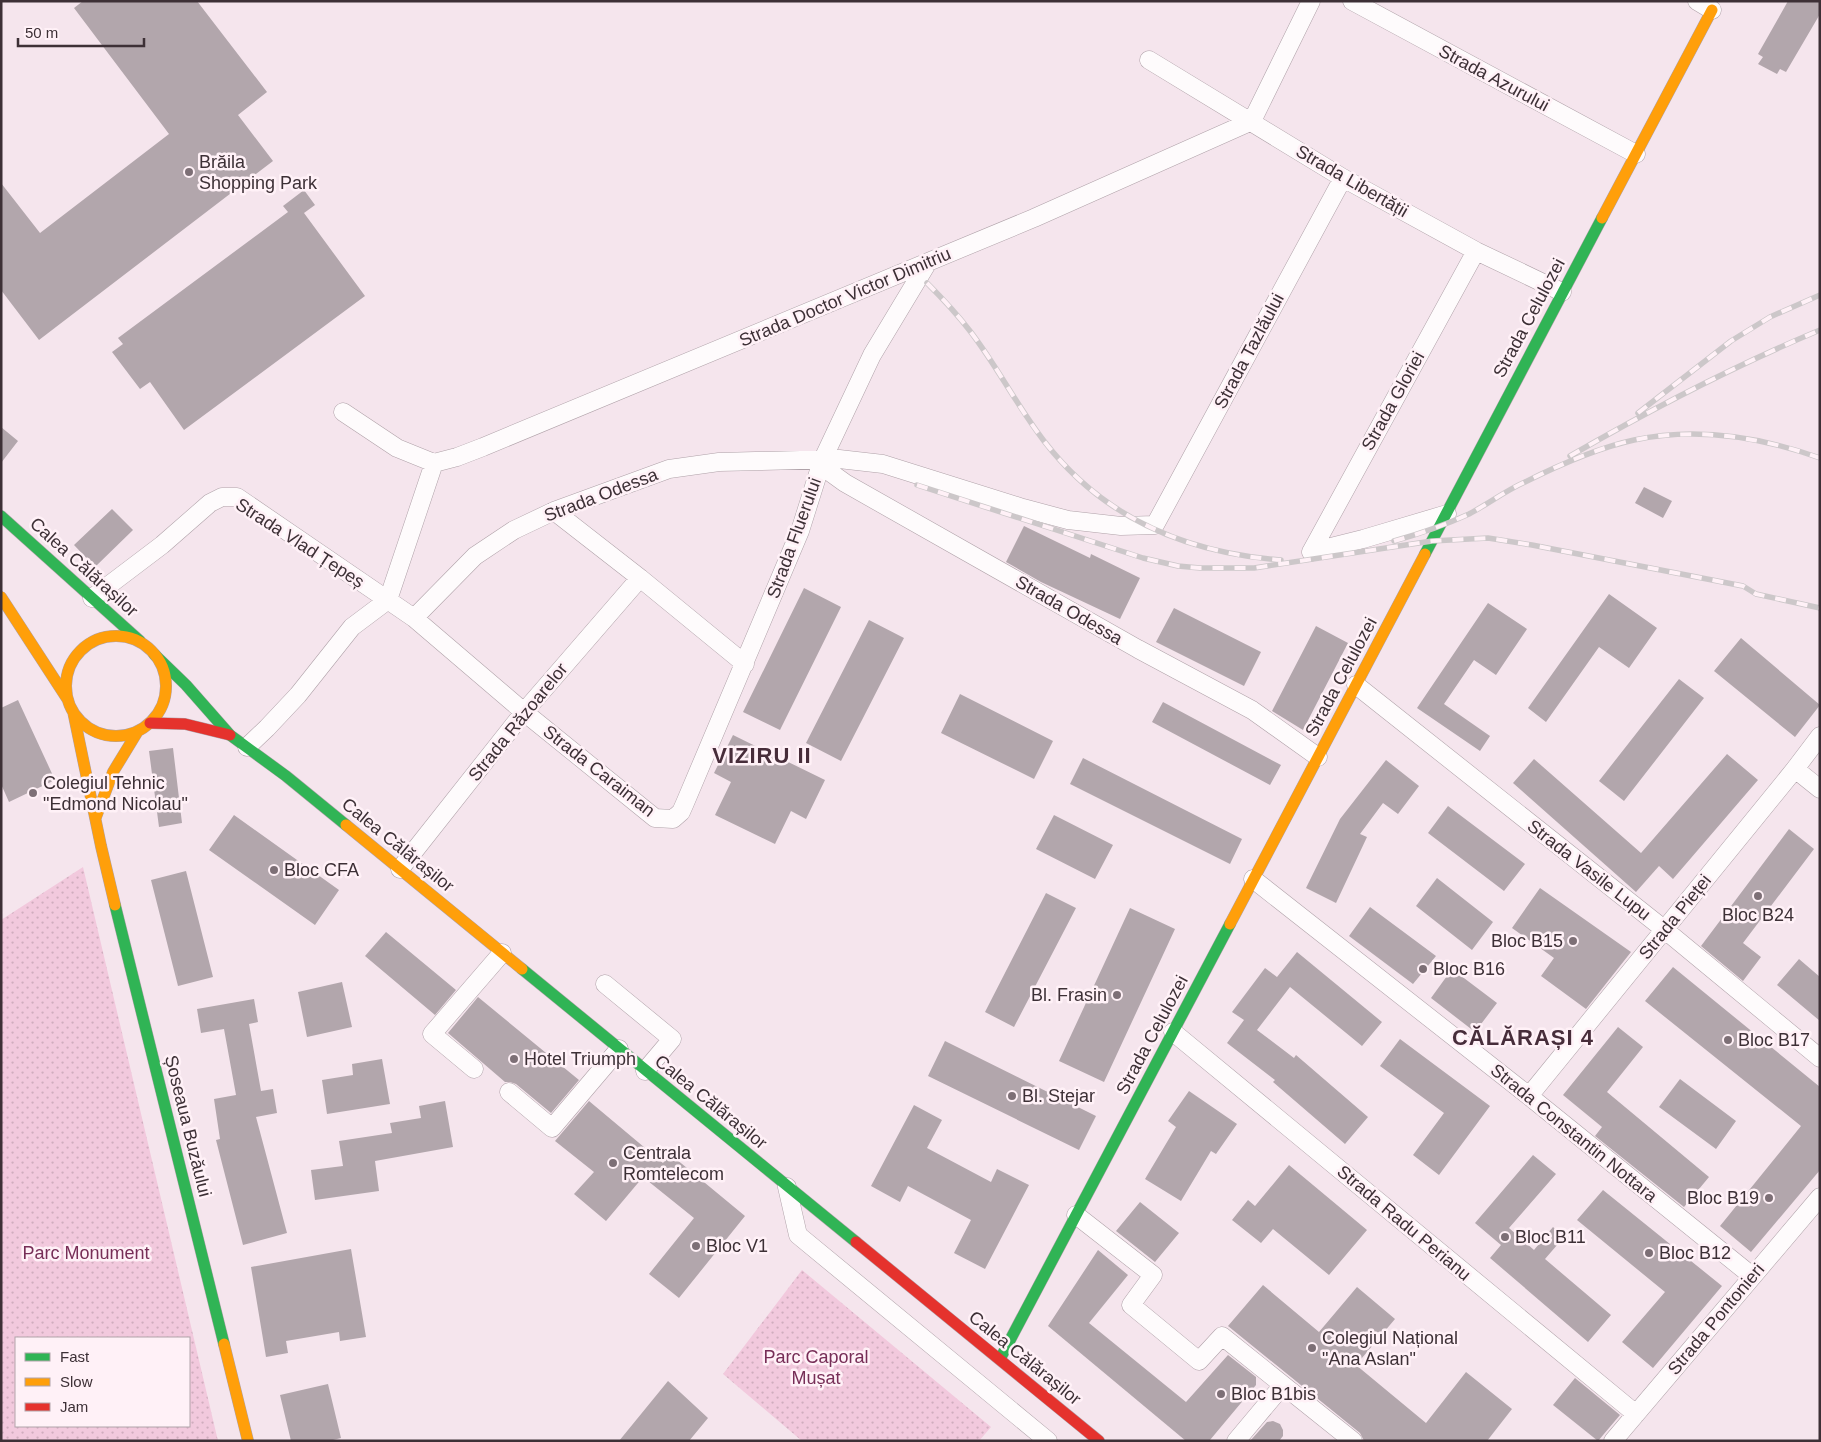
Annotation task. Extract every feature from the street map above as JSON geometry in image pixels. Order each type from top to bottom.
[{"type":"main road","name":"Strada Celulozei","points":[[1000,1359],[1636,154],[1705,6]]},
{"type":"main road","name":"Calea Călărașilor","points":[[1,516],[143,644]]},
{"type":"main road","points":[[1,598],[68,700],[73,711],[80,721],[93,730],[108,735],[123,736],[138,731],[150,722],[160,710],[165,696],[166,681],[162,666],[154,654],[143,644],[130,638],[114,636],[99,639],[85,647],[75,658],[68,672],[66,688],[68,700]]},
{"type":"main road","name":"Calea Călărașilor","points":[[154,654],[186,685],[230,735],[286,776],[1099,1441]]},
{"type":"main road","name":"Șoseaua Buzăului","points":[[73,711],[107,871],[248,1441]]},
{"type":"main road","name":"Calea Călărașilor","points":[[150,722],[185,724],[230,735]]},
{"type":"main road","name":"Șoseaua Buzăului","points":[[96,819],[116,763],[138,731]]},
{"type":"street","points":[[1252,121],[1311,1]]},
{"type":"street","name":"Strada Azurului","points":[[1352,1],[1636,154]]},
{"type":"street","name":"Strada Libertății","points":[[1149,60],[1343,178],[1476,251],[1562,292]]},
{"type":"street","name":"Strada Doctor Victor Dimitriu","points":[[434,463],[483,447],[1034,218],[1252,121]]},
{"type":"street","name":"Strada Tazlăului","points":[[1155,525],[1343,178]]},
{"type":"street","name":"Strada Gloriei","points":[[1447,514],[1311,552],[1476,251]]},
{"type":"street","name":"Strada Fluerului","points":[[673,819],[681,812],[745,664],[800,531],[822,461],[872,355],[928,262]]},
{"type":"street","points":[[247,747],[298,695],[352,627],[388,600],[434,463],[397,448],[343,412]]},
{"type":"street","name":"Strada Odessa","points":[[414,618],[475,556],[514,530],[554,511],[669,469],[719,462],[849,460],[882,464],[1068,520],[1121,526],[1155,525]]},
{"type":"street","name":"Strada Odessa","points":[[822,461],[827,470],[845,483],[1138,649],[1252,710],[1318,757]]},
{"type":"street","name":"Strada Vlad Țepeș","points":[[92,598],[162,545],[210,503],[222,497],[237,497],[414,618]]},
{"type":"street","points":[[554,511],[745,664]]},
{"type":"street","name":"Strada Răzoarelor","points":[[400,869],[524,712],[640,578]]},
{"type":"street","name":"Strada Caraiman","points":[[414,618],[524,712],[655,818],[673,819]]},
{"type":"street","name":"Strada Vasile Lupu","points":[[1356,685],[1664,930],[1820,1058]]},
{"type":"street","name":"Strada Pieței","points":[[1528,1096],[1820,736]]},
{"type":"street","points":[[1795,769],[1820,789]]},
{"type":"street","name":"Strada Constantin Nottara","points":[[1253,879],[1752,1276]]},
{"type":"street","points":[[474,1069],[432,1034],[502,953]]},
{"type":"street","points":[[605,984],[672,1039],[645,1071]]},
{"type":"street","name":"Strada Radu Perianu","points":[[1173,1032],[1636,1414]]},
{"type":"street","points":[[509,1092],[552,1128],[618,1049]]},
{"type":"street","points":[[787,1187],[798,1235],[1048,1441]]},
{"type":"street","name":"Strada Pontonieri","points":[[1613,1441],[1820,1197]]},
{"type":"street","points":[[1076,1215],[1153,1275],[1130,1305],[1199,1361],[1222,1336],[1353,1441]]},
{"type":"street","points":[[1236,1441],[1283,1385]]},
{"type":"green space","name":"Parc Monument","points":[[83,867],[218,1441],[1,1441],[1,920]]},
{"type":"green space","name":"Parc Caporal Mușat","points":[[802,1270],[991,1427],[979,1441],[802,1441],[723,1374]]},
{"type":"building","name":"Brăila Shopping Park","points":[[83,1],[197,1],[267,92],[238,115],[273,161],[39,340],[1,290],[1,183],[40,233],[169,134],[74,8]]},
{"type":"building","points":[[1788,1],[1820,1],[1820,14],[1786,72],[1780,69],[1777,74],[1758,64],[1763,57],[1758,54]]},
{"type":"building","points":[[304,190],[315,205],[304,213],[365,296],[184,430],[150,382],[140,389],[112,352],[123,344],[118,338],[288,212],[283,206]]},
{"type":"building","points":[[1,427],[18,441],[1,463]]},
{"type":"building","points":[[1644,487],[1672,501],[1663,518],[1635,503]]},
{"type":"building","points":[[112,509],[133,530],[95,567],[74,545]]},
{"type":"building","points":[[1024,526],[1090,558],[1091,554],[1140,578],[1120,619],[1041,582],[1006,562]]},
{"type":"building","points":[[804,588],[841,607],[780,730],[743,712]]},
{"type":"building","points":[[1609,594],[1657,628],[1629,668],[1599,647],[1546,722],[1528,708]]},
{"type":"building","points":[[1488,603],[1527,629],[1496,675],[1474,660],[1444,704],[1490,736],[1480,751],[1417,708]]},
{"type":"building","points":[[1174,608],[1261,652],[1244,686],[1156,642]]},
{"type":"building","points":[[869,620],[904,638],[841,761],[806,743]]},
{"type":"building","points":[[1316,626],[1348,643],[1303,730],[1272,711]]},
{"type":"building","points":[[1741,638],[1820,705],[1795,737],[1714,671]]},
{"type":"building","points":[[1679,679],[1704,698],[1624,801],[1599,781]]},
{"type":"building","points":[[960,694],[1053,741],[1034,779],[941,733]]},
{"type":"building","points":[[18,700],[55,780],[9,802],[1,784],[1,708]]},
{"type":"building","points":[[1163,702],[1281,765],[1270,785],[1152,722]]},
{"type":"building","points":[[733,735],[825,780],[806,819],[791,811],[775,844],[715,815],[731,782],[714,773]]},
{"type":"building","points":[[173,748],[182,823],[159,827],[149,751]]},
{"type":"building","points":[[1727,754],[1758,780],[1673,879],[1659,866],[1636,892],[1513,783],[1534,759],[1641,853]]},
{"type":"building","points":[[1083,758],[1242,839],[1230,864],[1070,784]]},
{"type":"building","points":[[1386,760],[1419,786],[1398,814],[1383,803],[1360,834],[1367,837],[1336,903],[1306,888],[1340,819]]},
{"type":"building","points":[[1448,806],[1525,864],[1504,891],[1428,833]]},
{"type":"building","name":"Bloc CFA","points":[[234,815],[339,890],[315,925],[209,850]]},
{"type":"building","points":[[1054,815],[1113,845],[1095,879],[1036,849]]},
{"type":"building","name":"Bloc B24","points":[[1789,829],[1814,849],[1743,943],[1761,957],[1743,981],[1701,946]]},
{"type":"building","points":[[186,871],[213,977],[178,986],[151,880]]},
{"type":"building","points":[[1437,878],[1493,922],[1472,950],[1416,906]]},
{"type":"building","name":"Bloc B15","points":[[1540,888],[1631,952],[1586,1009],[1541,976],[1554,958],[1512,928]]},
{"type":"building","points":[[1046,893],[1076,908],[1014,1027],[985,1012]]},
{"type":"building","points":[[1370,907],[1436,956],[1413,984],[1349,936]]},
{"type":"building","name":"Bl. Frasin","points":[[1130,908],[1175,929],[1104,1082],[1059,1061]]},
{"type":"building","points":[[386,932],[456,990],[435,1015],[365,956]]},
{"type":"building","points":[[1297,952],[1382,1022],[1362,1046],[1290,987],[1257,1030],[1294,1058],[1296,1055],[1368,1117],[1345,1144],[1273,1082],[1275,1080],[1227,1043],[1244,1020],[1232,1012],[1265,968],[1277,977]]},
{"type":"building","points":[[1799,959],[1820,977],[1820,1021],[1777,985]]},
{"type":"building","points":[[1673,967],[1820,1087],[1820,1170],[1751,1252],[1720,1226],[1801,1126],[1645,1001]]},
{"type":"building","points":[[1452,969],[1497,1003],[1475,1032],[1431,998]]},
{"type":"building","points":[[342,982],[352,1027],[307,1037],[298,992]]},
{"type":"building","name":"Hotel Triumph","points":[[478,997],[579,1080],[551,1113],[516,1084],[505,1082],[448,1033]]},
{"type":"building","points":[[254,999],[258,1022],[249,1024],[261,1091],[273,1089],[277,1113],[256,1117],[287,1233],[243,1245],[216,1140],[220,1139],[214,1099],[236,1095],[224,1029],[201,1033],[197,1009]]},
{"type":"building","points":[[1618,1027],[1643,1047],[1607,1092],[1709,1177],[1684,1207],[1595,1136],[1602,1127],[1563,1095]]},
{"type":"building","points":[[1400,1039],[1490,1106],[1439,1175],[1413,1155],[1444,1113],[1380,1066]]},
{"type":"building","name":"Bl. Stejar","points":[[945,1041],[1096,1116],[1079,1150],[928,1076]]},
{"type":"building","points":[[382,1059],[390,1104],[327,1114],[322,1080],[353,1075],[352,1064]]},
{"type":"building","points":[[1680,1079],[1736,1121],[1716,1149],[1659,1107]]},
{"type":"building","points":[[1189,1091],[1237,1124],[1216,1154],[1211,1151],[1181,1201],[1145,1179],[1176,1127],[1168,1121]]},
{"type":"building","points":[[445,1101],[453,1147],[375,1161],[379,1191],[315,1200],[311,1170],[343,1166],[339,1141],[392,1133],[390,1123],[421,1118],[419,1106]]},
{"type":"building","points":[[589,1101],[663,1163],[670,1154],[745,1216],[679,1298],[649,1274],[694,1218],[643,1177],[606,1221],[574,1194],[594,1172],[555,1141]]},
{"type":"building","points":[[914,1105],[942,1120],[927,1148],[991,1182],[997,1169],[1029,1185],[985,1269],[954,1253],[971,1220],[908,1186],[900,1202],[871,1186]]},
{"type":"building","name":"Bloc B11","points":[[1533,1155],[1556,1174],[1509,1228],[1534,1250],[1553,1227],[1564,1237],[1545,1259],[1611,1315],[1588,1342],[1490,1258],[1501,1245],[1475,1223]]},
{"type":"building","points":[[1289,1165],[1367,1230],[1329,1275],[1273,1229],[1261,1243],[1232,1220],[1248,1200],[1255,1206]]},
{"type":"building","name":"Bloc B12","points":[[1603,1190],[1722,1286],[1653,1368],[1622,1342],[1665,1292],[1577,1220]]},
{"type":"building","points":[[1140,1202],[1179,1233],[1155,1262],[1116,1231]]},
{"type":"building","points":[[351,1249],[366,1337],[340,1341],[339,1332],[286,1341],[288,1353],[266,1357],[251,1267]]},
{"type":"building","points":[[1098,1250],[1128,1275],[1089,1323],[1186,1402],[1228,1355],[1256,1377],[1256,1385],[1210,1440],[1186,1441],[1048,1326]]},
{"type":"building","name":"Colegiul Național \"Ana Aslan\"","points":[[1263,1285],[1319,1332],[1357,1287],[1395,1319],[1356,1365],[1426,1423],[1466,1372],[1512,1409],[1487,1441],[1364,1441],[1360,1433],[1228,1326]]},
{"type":"building","points":[[1575,1378],[1620,1415],[1598,1441],[1553,1405]]},
{"type":"building","points":[[668,1381],[708,1418],[689,1441],[619,1441]]},
{"type":"building","points":[[328,1384],[341,1438],[329,1441],[291,1441],[280,1395]]},
{"type":"building","points":[[1273,1421],[1280,1424],[1283,1430],[1283,1436],[1279,1441],[1250,1441],[1267,1422]]},
{"type":"railway","points":[[927,283],[970,331],[1044,441],[1067,468],[1093,491],[1120,511],[1149,527],[1180,540],[1246,556],[1281,560]]},
{"type":"railway","points":[[1638,413],[1731,341],[1770,317],[1820,295]]},
{"type":"railway","points":[[1570,456],[1693,389],[1756,358],[1820,330]]},
{"type":"railway","points":[[1394,541],[1432,529],[1469,514],[1518,486],[1565,463],[1592,452],[1634,440],[1681,434],[1728,436],[1775,444],[1820,458]]},
{"type":"railway","points":[[917,485],[1143,558],[1178,566],[1254,568],[1432,541],[1488,538],[1743,586],[1756,594],[1820,608]]},
{"type":"traffic: fast","points":[[1425,554],[1602,218]]},
{"type":"traffic: fast","points":[[1,516],[140,641]]},
{"type":"traffic: fast","points":[[154,654],[186,685],[230,735],[286,776],[346,825]]},
{"type":"traffic: fast","points":[[115,905],[224,1344]]},
{"type":"traffic: fast","points":[[1000,1359],[1230,924]]},
{"type":"traffic: fast","points":[[522,969],[856,1242]]},
{"type":"traffic: slow","points":[[1602,218],[1712,10]]},
{"type":"traffic: slow","points":[[1230,924],[1425,554]]},
{"type":"traffic: slow","points":[[1,597],[68,700]]},
{"type":"traffic: slow","points":[[116,636],[135,640],[151,651],[162,667],[166,686],[162,705],[151,721],[135,732],[116,736],[97,732],[81,721],[70,705],[66,686],[70,667],[81,651],[97,640],[116,636]]},
{"type":"traffic: slow","points":[[73,711],[115,905]]},
{"type":"traffic: slow","points":[[96,817],[113,772],[138,731]]},
{"type":"traffic: slow","points":[[346,825],[522,969]]},
{"type":"traffic: slow","points":[[224,1344],[248,1441]]},
{"type":"traffic: jam","points":[[150,723],[185,724],[230,735]]},
{"type":"traffic: jam","points":[[856,1242],[1099,1441]]},
{"type":"place","name":"Brăila Shopping Park","points":[[189,172]]},
{"type":"place","name":"Colegiul Tehnic \"Edmond Nicolau\"","points":[[33,793]]},
{"type":"place","name":"Bloc CFA","points":[[274,870]]},
{"type":"place","name":"Bloc B24","points":[[1758,896]]},
{"type":"place","name":"Bloc B15","points":[[1573,941]]},
{"type":"place","name":"Bloc B16","points":[[1423,969]]},
{"type":"place","name":"Bl. Frasin","points":[[1117,995]]},
{"type":"place","name":"Bloc B17","points":[[1728,1040]]},
{"type":"place","name":"Hotel Triumph","points":[[514,1059]]},
{"type":"place","name":"Bl. Stejar","points":[[1012,1096]]},
{"type":"place","name":"Centrala Romtelecom","points":[[613,1163]]},
{"type":"place","name":"Bloc B19","points":[[1769,1198]]},
{"type":"place","name":"Bloc B11","points":[[1505,1237]]},
{"type":"place","name":"Bloc V1","points":[[696,1246]]},
{"type":"place","name":"Bloc B12","points":[[1649,1253]]},
{"type":"place","name":"Colegiul Național \"Ana Aslan\"","points":[[1312,1348]]},
{"type":"place","name":"Bloc B1bis","points":[[1221,1394]]},
{"type":"district","name":"VIZIRU II","points":[[762,755]]},
{"type":"district","name":"CĂLĂRAȘI 4","points":[[1523,1037]]}]
